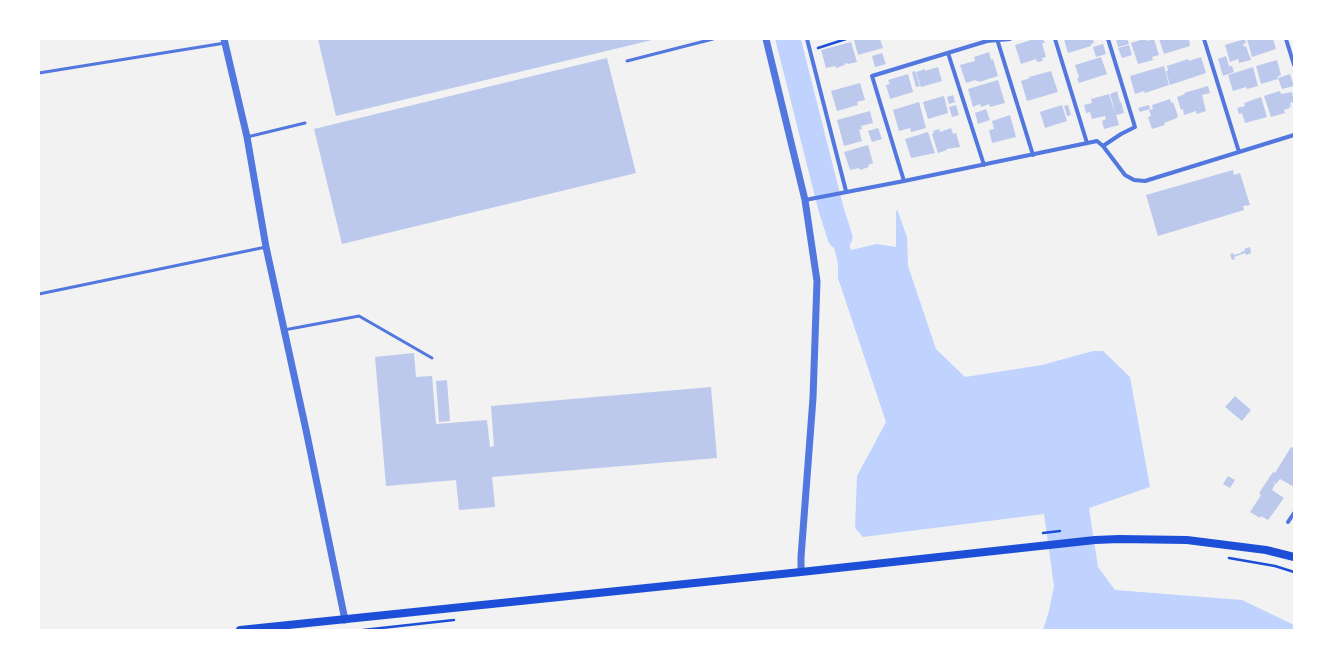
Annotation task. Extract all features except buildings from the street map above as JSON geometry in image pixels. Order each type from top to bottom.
[{"type":"main road","points":[[240,630],[1095,540],[1187,540],[1266,550],[1294,557]]},
{"type":"street","points":[[766,39],[804,200],[817,282],[813,398],[801,572]]},
{"type":"street","points":[[807,39],[846,191]]},
{"type":"street","points":[[904,181],[872,76],[986,41],[1010,39]]},
{"type":"street","points":[[1055,39],[1087,143]]},
{"type":"street","points":[[1103,146],[1135,127],[1108,39]]},
{"type":"street","points":[[1204,39],[1239,152]]},
{"type":"street","points":[[1286,39],[1294,65]]},
{"type":"street","points":[[997,40],[1033,155]]},
{"type":"street","points":[[225,41],[247,137],[266,246],[344,620]]},
{"type":"street","points":[[948,53],[984,165]]},
{"type":"street","points":[[804,200],[1098,142],[1103,146],[1125,175],[1134,180],[1150,180],[1294,135]]},
{"type":"street","points":[[1288,522],[1294,514]]},
{"type":"lane","points":[[627,61],[713,39]]},
{"type":"lane","points":[[39,73],[225,41]]},
{"type":"lane","points":[[247,137],[305,123]]},
{"type":"lane","points":[[39,294],[266,246]]},
{"type":"lane","points":[[284,330],[359,316],[432,358]]},
{"type":"path","points":[[810,50],[846,39]]},
{"type":"path","points":[[1226,557],[1275,566],[1294,572]]},
{"type":"water","points":[[836,204],[851,250],[877,244],[896,247],[897,209],[907,237],[908,266],[936,349],[965,377],[1042,365],[1093,351],[1103,351],[1130,377],[1150,487],[1089,508],[1098,567],[1115,590],[1242,600],[1294,625],[1294,630],[1043,630],[1049,611],[1054,586],[1044,514],[863,537],[855,528],[857,476],[886,422],[838,278],[838,264],[825,207]]},
{"type":"waterway","points":[[788,39],[831,209],[840,237]]}]
